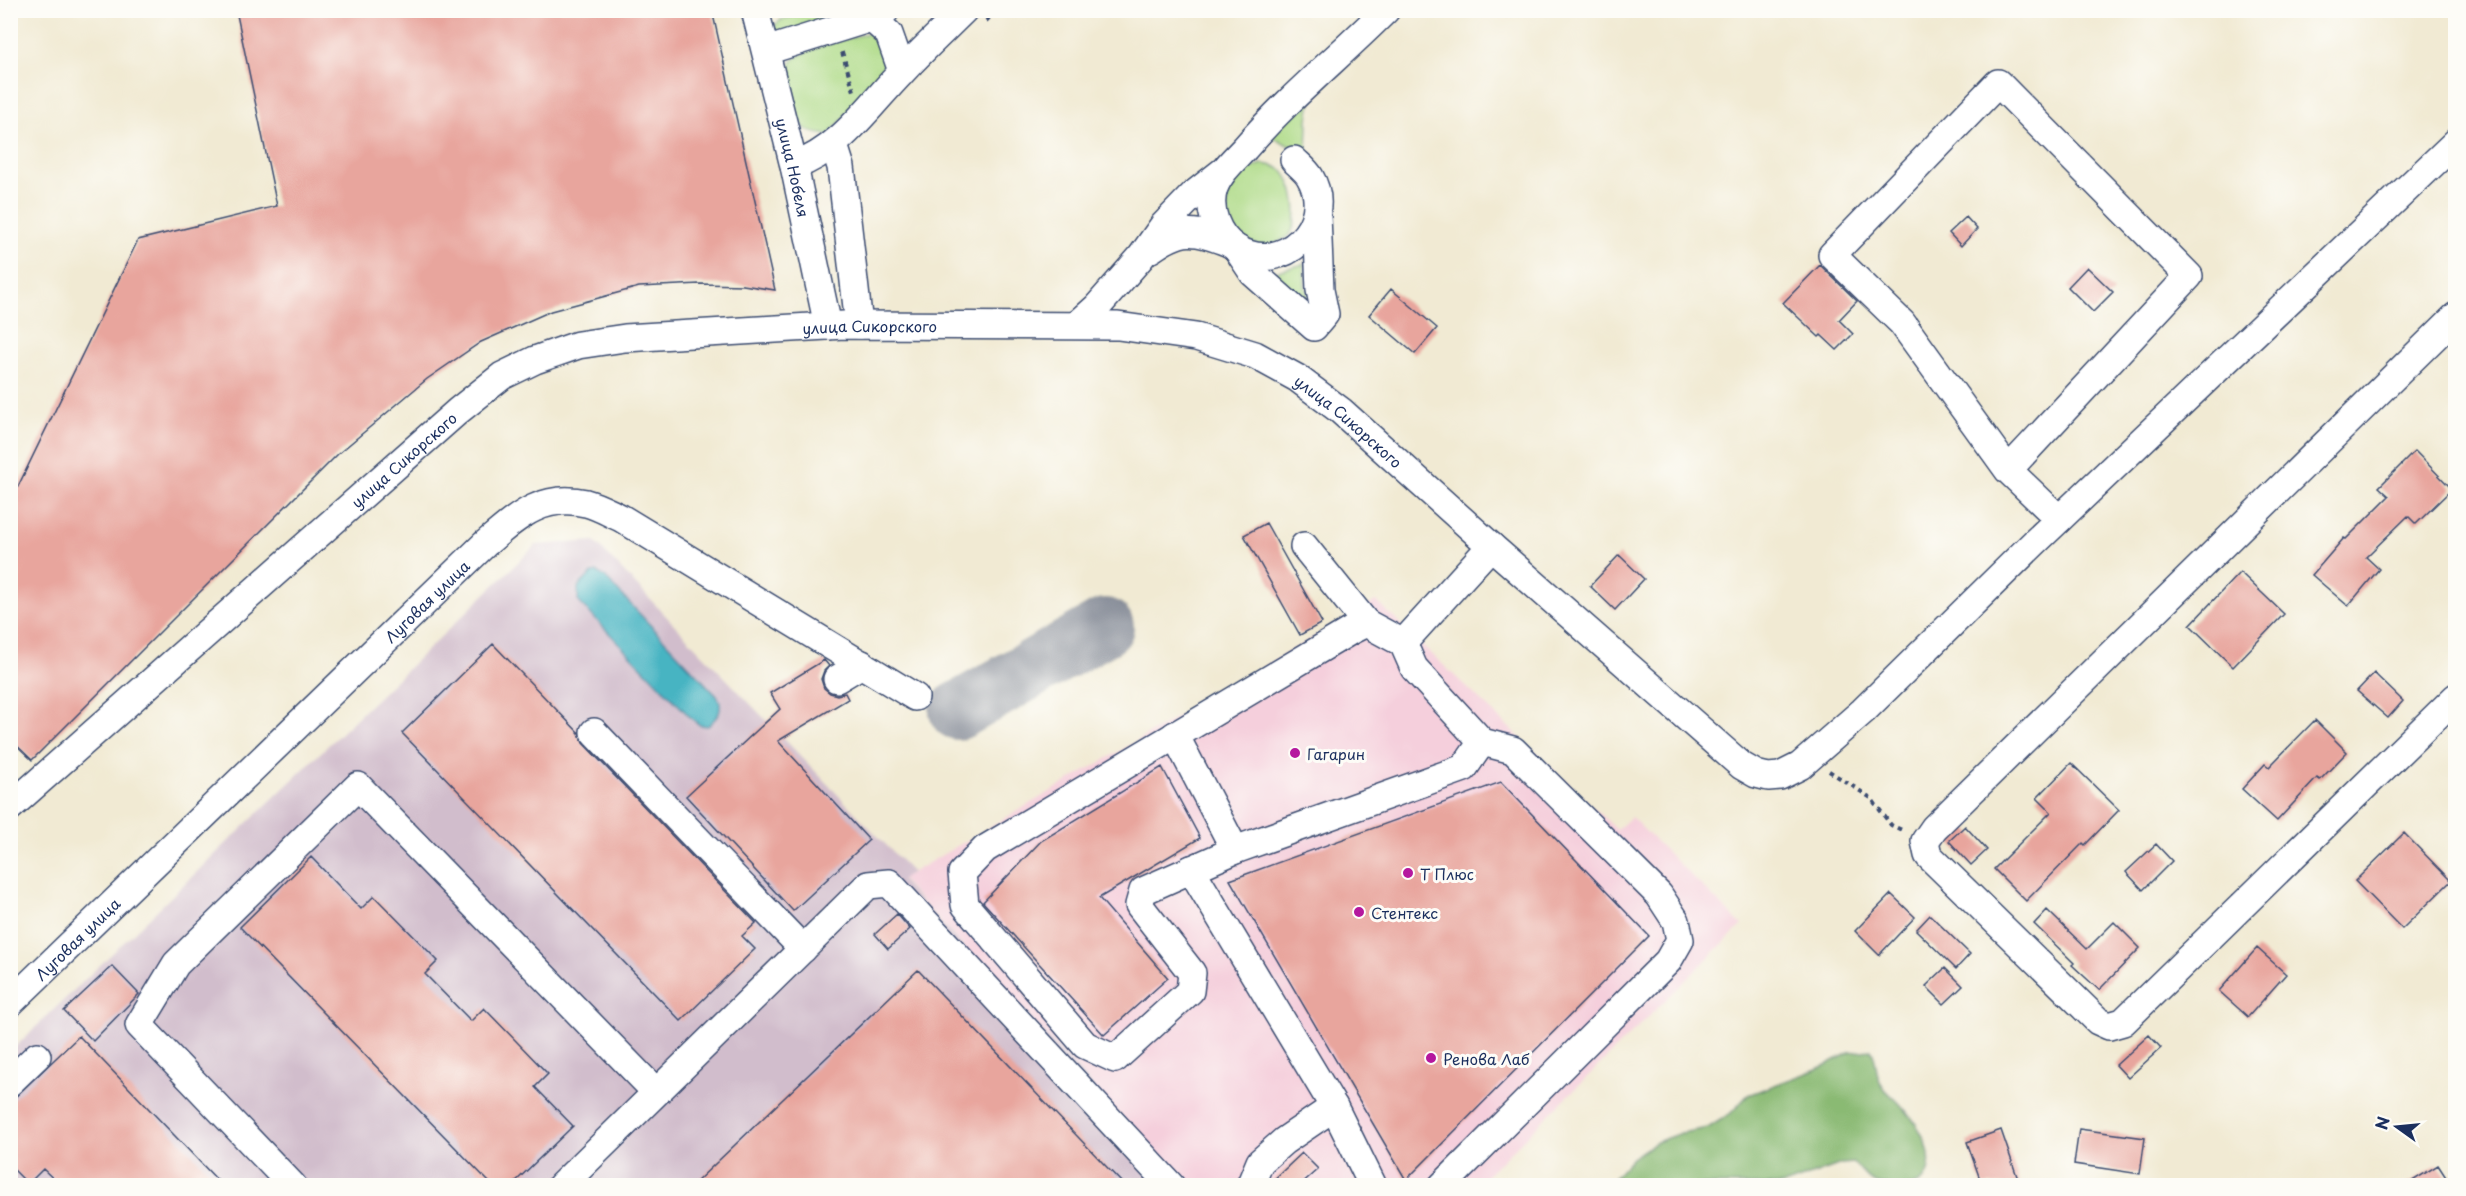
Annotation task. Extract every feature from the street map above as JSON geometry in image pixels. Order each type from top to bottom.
[{"type":"street","points":[[1077,325],[1097,307],[1141,257],[1163,226],[1194,194],[1224,171],[1297,94],[1386,10]]},
{"type":"street","name":"улица Нобеля","points":[[755,11],[794,166],[828,326]]},
{"type":"street","points":[[766,51],[878,14],[889,34],[902,71]]},
{"type":"street","points":[[794,166],[807,162],[834,145],[902,71],[972,19]]},
{"type":"street","points":[[2008,470],[2189,276],[1998,83],[1832,255],[1902,323],[2008,470],[2059,519]]},
{"type":"street","points":[[1808,759],[1863,711],[2059,519],[2456,142]]},
{"type":"street","points":[[834,145],[841,166],[859,325]]},
{"type":"street","points":[[1224,171],[1214,188],[1212,208],[1217,227],[1254,273],[1314,327],[1325,314],[1320,290],[1317,196],[1309,176],[1294,160]]},
{"type":"street","points":[[1141,257],[1170,236],[1185,231],[1206,234],[1256,256],[1277,256],[1295,247],[1309,232],[1317,213]]},
{"type":"street","points":[[2456,316],[1934,828],[1925,841],[1928,855],[2098,1022],[2109,1026],[2123,1022],[2456,697]]},
{"type":"street","name":"улица Сикорского","points":[[10,807],[458,411],[502,376],[578,345],[690,333],[859,325],[1118,326],[1196,337],[1255,355],[1297,378],[1341,411],[1742,766],[1756,774],[1774,777],[1780,776],[1808,759]]},
{"type":"street","name":"Луговая улица","points":[[10,1004],[485,544],[537,505],[559,502],[585,503],[621,518],[915,697]]},
{"type":"street","points":[[1304,546],[1366,623],[1403,643],[1414,668],[1482,742],[1513,750],[1659,895],[1676,921],[1680,940],[1668,961],[1442,1185]]},
{"type":"street","points":[[1403,643],[1491,546]]},
{"type":"street","points":[[1366,623],[985,849],[962,873],[965,905],[1085,1045],[1114,1059],[1190,991],[1192,973],[1139,905],[1143,891],[1235,850],[1464,768],[1482,742]]},
{"type":"street","points":[[837,679],[862,664]]},
{"type":"street","points":[[594,732],[803,949]]},
{"type":"street","points":[[1175,735],[1235,850]]},
{"type":"street","points":[[293,1185],[139,1025],[176,964],[358,786],[656,1092]]},
{"type":"street","points":[[1191,868],[1334,1107],[1373,1185]]},
{"type":"street","points":[[561,1185],[868,885],[889,883],[1171,1185]]},
{"type":"street","points":[[10,1082],[37,1056]]},
{"type":"street","points":[[1250,1185],[1260,1162],[1284,1141],[1334,1107]]},
{"type":"path","points":[[972,19],[997,10]]},
{"type":"path","points":[[835,29],[857,100],[865,111]]},
{"type":"path","points":[[1808,759],[1871,798],[1891,825],[1925,841]]},
{"type":"shaded area","points":[[594,541],[912,872],[901,880],[1185,1185],[11,1186],[11,1051],[536,545]]},
{"type":"shaded area","points":[[1376,601],[1617,830],[1631,817],[1742,925],[1477,1185],[1185,1185],[901,879]]},
{"type":"green space","points":[[810,11],[855,11],[783,34],[776,32],[774,26],[781,20]]},
{"type":"green space","points":[[868,33],[878,35],[889,64],[884,75],[828,135],[809,131],[796,115],[789,96],[787,75],[793,60],[817,48]]},
{"type":"green space","points":[[1306,97],[1311,99],[1307,156],[1279,140],[1264,136]]},
{"type":"green space","points":[[1262,164],[1272,165],[1285,174],[1293,192],[1296,213],[1292,231],[1287,237],[1265,247],[1248,241],[1238,233],[1230,219],[1227,203],[1234,181],[1247,171]]},
{"type":"green space","points":[[1304,264],[1305,285],[1314,312],[1266,274]]},
{"type":"green space","points":[[1871,1050],[1881,1084],[1912,1118],[1927,1146],[1929,1165],[1925,1178],[1919,1183],[1904,1186],[1878,1184],[1870,1180],[1854,1163],[1841,1164],[1784,1185],[1604,1185],[1613,1179],[1632,1158],[1656,1142],[1681,1133],[1708,1128],[1730,1114],[1748,1095],[1818,1069],[1851,1052]]},
{"type":"water","points":[[597,572],[604,576],[718,697],[719,713],[708,726],[700,725],[693,720],[578,601],[578,587],[592,573]]},
{"type":"building","points":[[236,10],[712,10],[775,290],[743,285],[700,284],[639,287],[551,311],[481,342],[427,379],[338,454],[32,760],[10,739],[10,503],[138,240],[277,206]]},
{"type":"building","points":[[1966,217],[1977,229],[1961,246],[1949,233]]},
{"type":"building","points":[[1820,265],[1857,301],[1839,320],[1853,334],[1837,350],[1821,335],[1819,337],[1783,303]]},
{"type":"building","points":[[2087,267],[2113,292],[2093,312],[2068,287]]},
{"type":"building","points":[[1391,289],[1437,328],[1415,354],[1369,315]]},
{"type":"building","points":[[2415,451],[2452,489],[2416,524],[2408,516],[2366,557],[2379,569],[2348,606],[2312,575],[2344,538],[2346,539],[2389,496],[2379,487]]},
{"type":"building","points":[[1266,523],[1322,623],[1300,635],[1244,535]]},
{"type":"building","points":[[1619,555],[1644,579],[1615,610],[1590,586]]},
{"type":"building","points":[[2240,572],[2284,614],[2233,667],[2190,625]]},
{"type":"building","points":[[493,644],[579,733],[583,743],[756,923],[742,936],[755,949],[681,1021],[402,733]]},
{"type":"building","points":[[824,660],[829,666],[821,679],[824,688],[837,695],[845,693],[848,699],[778,741],[869,840],[793,911],[686,796],[780,709],[770,693]]},
{"type":"building","points":[[2374,673],[2403,701],[2388,718],[2357,691]]},
{"type":"building","points":[[2315,720],[2347,752],[2320,780],[2317,778],[2277,821],[2242,789],[2265,764],[2269,767]]},
{"type":"building","points":[[2071,763],[2119,810],[2026,901],[1994,869],[2051,812],[2037,798]]},
{"type":"building","points":[[1162,767],[1200,838],[1099,898],[1168,978],[1104,1035],[983,902],[1041,841]]},
{"type":"building","name":"Ренова Лаб","points":[[1501,782],[1649,936],[1406,1180],[1230,880]]},
{"type":"building","points":[[1965,826],[1987,850],[1971,865],[1949,841]]},
{"type":"building","points":[[2404,833],[2451,881],[2402,929],[2355,881]]},
{"type":"building","points":[[2156,844],[2172,861],[2143,890],[2126,872]]},
{"type":"building","points":[[311,857],[361,909],[374,896],[438,961],[425,974],[471,1021],[484,1008],[548,1074],[535,1087],[573,1126],[512,1185],[492,1185],[240,927]]},
{"type":"building","points":[[1891,894],[1915,917],[1879,955],[1855,931]]},
{"type":"building","points":[[2047,910],[2087,949],[2114,922],[2140,948],[2099,990],[2034,924]]},
{"type":"building","points":[[897,914],[910,929],[888,949],[875,934]]},
{"type":"building","points":[[1930,915],[1970,954],[1956,969],[1916,930]]},
{"type":"building","points":[[2257,948],[2286,974],[2248,1017],[2219,991]]},
{"type":"building","points":[[112,966],[139,994],[93,1041],[64,1011]]},
{"type":"building","points":[[1945,968],[1963,986],[1944,1004],[1926,986]]},
{"type":"building","points":[[918,970],[1124,1185],[693,1185]]},
{"type":"building","points":[[2149,1035],[2161,1048],[2128,1078],[2116,1065]]},
{"type":"building","points":[[79,1036],[222,1185],[60,1185],[43,1169],[28,1184],[10,1166],[10,1102]]},
{"type":"building","points":[[2079,1129],[2145,1138],[2140,1174],[2074,1164]]},
{"type":"building","points":[[2001,1130],[2020,1185],[1982,1185],[1967,1142]]},
{"type":"building","points":[[1302,1153],[1318,1169],[1300,1185],[1268,1185]]},
{"type":"building","points":[[2438,1165],[2451,1185],[2406,1185]]},
{"type":"taxiway","points":[[958,711],[1105,627]]},
{"type":"place","name":"Гагарин","points":[[1295,753]]},
{"type":"place","name":"Т Плюс","points":[[1408,873]]},
{"type":"place","name":"Стентекс","points":[[1359,912]]},
{"type":"place","name":"Ренова Лаб","points":[[1431,1058]]}]
